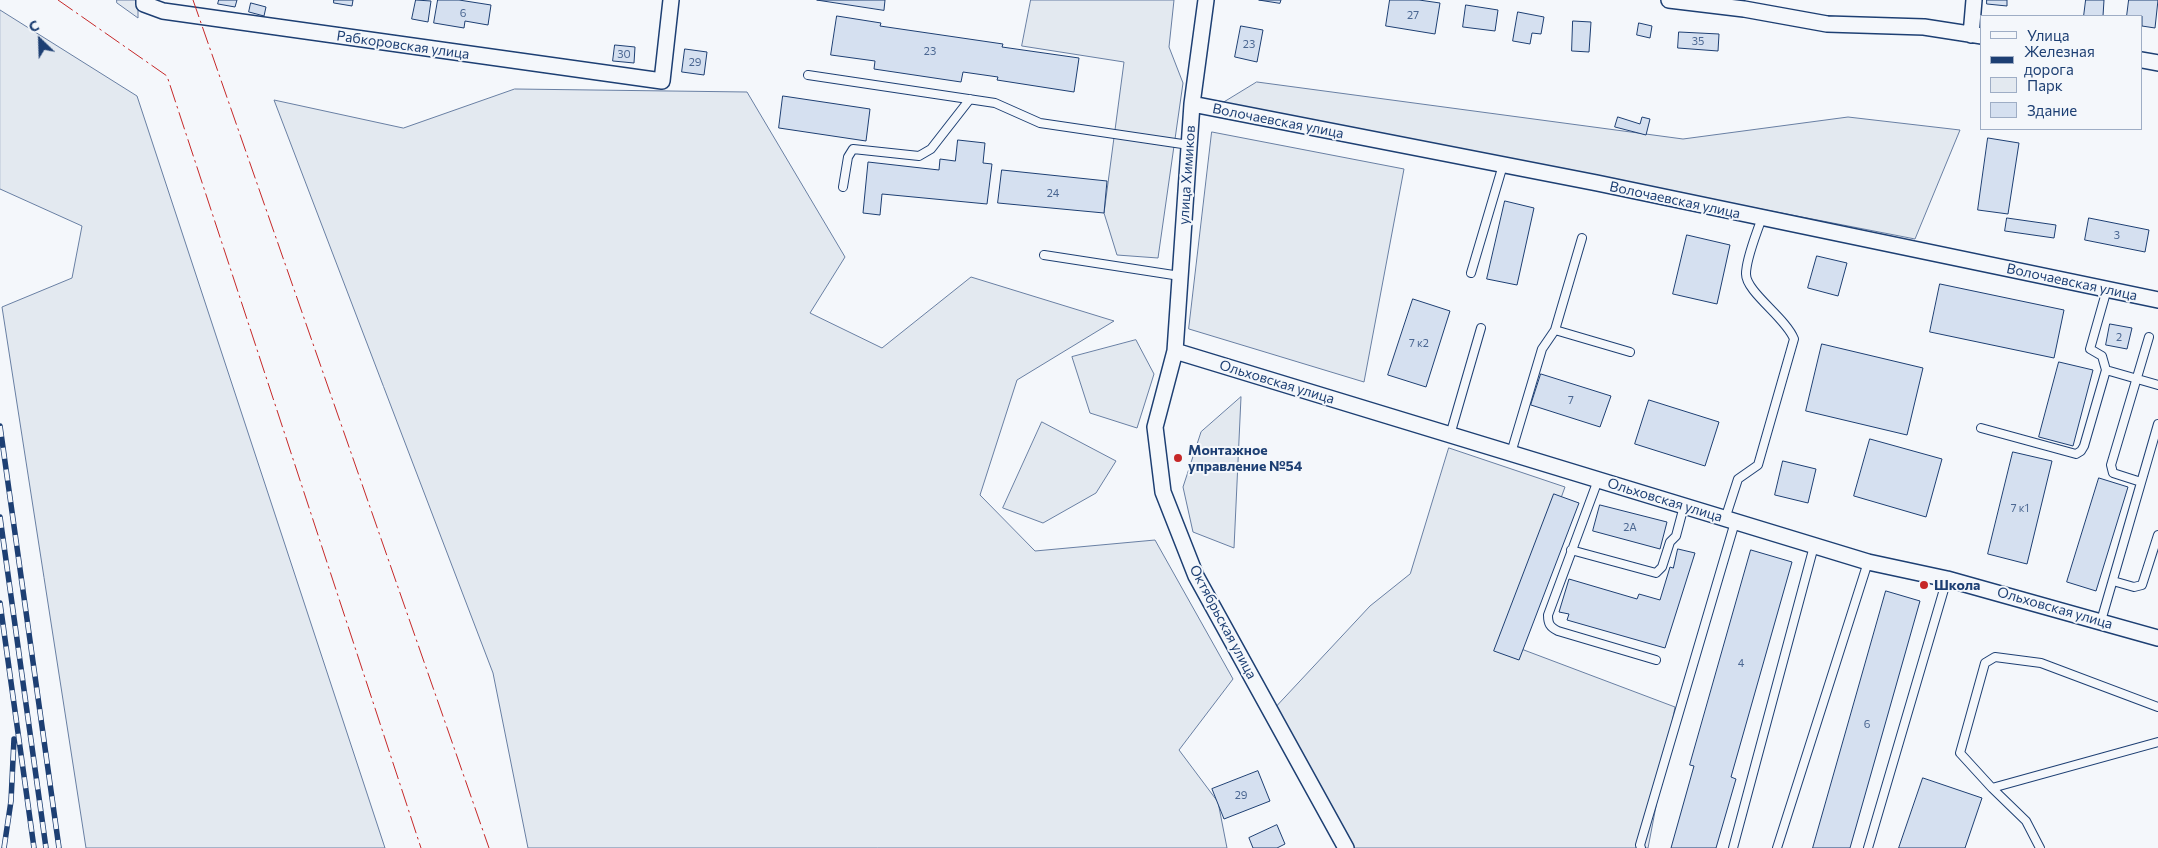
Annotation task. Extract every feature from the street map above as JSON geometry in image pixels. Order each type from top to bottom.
[{"type":"street","name":"Рабкоровская улица","points":[[144,2],[163,11],[662,82],[671,0]]},
{"type":"street","name":"улица Химиков","points":[[1175,350],[1192,104],[1206,0]]},
{"type":"street","points":[[1669,0],[1744,5],[1827,24],[1924,28],[1976,36],[1974,0]]},
{"type":"street","points":[[2143,60],[2158,63]]},
{"type":"street","name":"Волочаевская улица","points":[[1192,104],[1503,165],[2158,300]]},
{"type":"street","name":"Ольховская улица","points":[[1175,350],[1868,562],[1947,579],[2158,638]]},
{"type":"street","name":"Октябрьская улица","points":[[1175,350],[1155,427],[1163,492],[1196,576],[1346,848]]},
{"type":"lane","points":[[808,75],[995,103],[1040,122],[1189,144]]},
{"type":"lane","points":[[843,187],[848,157],[853,149],[919,156],[931,149],[970,99]]},
{"type":"lane","points":[[1471,273],[1503,165]]},
{"type":"lane","points":[[1641,848],[1640,845],[1730,520],[1738,480],[1758,465],[1794,339],[1788,326],[1751,286],[1746,276],[1762,218]]},
{"type":"lane","points":[[1511,453],[1542,349],[1555,330],[1582,238]]},
{"type":"lane","points":[[1044,255],[1180,276]]},
{"type":"lane","points":[[1981,428],[2076,454],[2081,451],[2106,370],[2102,356],[2090,349],[2107,289]]},
{"type":"lane","points":[[1450,434],[1481,328]]},
{"type":"lane","points":[[1555,330],[1630,352]]},
{"type":"lane","points":[[2141,482],[2117,475],[2111,470],[2148,337]]},
{"type":"lane","points":[[2106,370],[2158,385]]},
{"type":"lane","points":[[2101,621],[2158,424]]},
{"type":"lane","points":[[1598,480],[1548,615],[1548,622],[1551,628],[1656,660]]},
{"type":"lane","points":[[1572,550],[1656,573],[1662,567],[1670,542],[1676,536],[1684,506]]},
{"type":"lane","points":[[2113,581],[2134,587],[2142,585],[2158,535]]},
{"type":"lane","points":[[1733,848],[1814,546]]},
{"type":"lane","points":[[1777,848],[1868,562]]},
{"type":"lane","points":[[1868,848],[1947,579]]},
{"type":"lane","points":[[2040,848],[2026,821],[1992,788],[1960,752],[1985,663],[1995,657],[2041,663],[2158,707]]},
{"type":"lane","points":[[1992,788],[2158,742]]},
{"type":"green space","points":[[117,0],[138,0],[138,18],[117,3]]},
{"type":"green space","points":[[1031,0],[1174,0],[1169,47],[1183,83],[1158,258],[1117,255],[1104,213],[1124,62],[1022,46]]},
{"type":"green space","points":[[0,10],[137,96],[385,848],[86,848],[2,307],[72,278],[82,226],[0,189]]},
{"type":"green space","points":[[1257,82],[1683,139],[1848,117],[1960,130],[1915,239],[1221,104]]},
{"type":"green space","points":[[515,89],[747,92],[845,257],[810,313],[882,348],[971,277],[1114,321],[1017,380],[980,495],[1035,551],[1155,540],[1233,679],[1179,750],[1218,802],[1227,848],[528,848],[493,673],[274,100],[403,128]]},
{"type":"green space","points":[[1212,132],[1404,169],[1364,382],[1189,329]]},
{"type":"green space","points":[[1136,340],[1154,374],[1137,428],[1090,413],[1072,357]]},
{"type":"green space","points":[[1241,397],[1234,548],[1193,532],[1183,487],[1201,432]]},
{"type":"green space","points":[[1042,422],[1116,461],[1096,493],[1043,523],[1003,508]]},
{"type":"green space","points":[[1449,448],[1565,487],[1508,644],[1675,707],[1648,848],[1351,848],[1271,712],[1370,606],[1410,574]]},
{"type":"building","points":[[219,0],[237,0],[235,7],[218,4]]},
{"type":"building","points":[[334,0],[353,0],[352,6],[334,3]]},
{"type":"building","points":[[416,0],[431,1],[428,22],[412,19]]},
{"type":"building","points":[[438,0],[459,0],[491,5],[488,25],[465,21],[464,28],[434,23]]},
{"type":"building","points":[[817,0],[885,0],[884,10]]},
{"type":"building","points":[[1259,0],[1281,0],[1280,3]]},
{"type":"building","points":[[1390,0],[1419,0],[1440,3],[1435,34],[1386,26]]},
{"type":"building","points":[[1987,0],[2007,0],[2007,6],[1987,4]]},
{"type":"building","points":[[2086,0],[2104,0],[2103,15],[2084,15]]},
{"type":"building","points":[[2129,0],[2158,0],[2155,28],[2143,26],[2143,15],[2127,15]]},
{"type":"building","points":[[251,3],[266,7],[264,16],[249,12]]},
{"type":"building","points":[[1466,5],[1498,10],[1495,31],[1463,27]]},
{"type":"building","points":[[1518,12],[1544,17],[1541,34],[1532,33],[1530,44],[1513,41]]},
{"type":"building","points":[[837,16],[881,23],[880,26],[1003,44],[1002,47],[1079,58],[1074,92],[997,80],[998,77],[963,72],[961,82],[874,69],[875,61],[831,55]]},
{"type":"building","points":[[1573,21],[1591,22],[1589,52],[1572,51]]},
{"type":"building","points":[[1639,23],[1652,26],[1650,38],[1637,35]]},
{"type":"building","points":[[1241,26],[1263,30],[1257,62],[1235,57]]},
{"type":"building","points":[[1679,32],[1719,34],[1718,51],[1678,48]]},
{"type":"building","points":[[615,45],[635,47],[634,63],[613,61]]},
{"type":"building","points":[[685,49],[707,52],[704,75],[682,72]]},
{"type":"building","points":[[783,96],[870,109],[866,141],[779,128]]},
{"type":"building","points":[[1618,117],[1640,124],[1642,117],[1650,119],[1646,135],[1615,127]]},
{"type":"building","points":[[1988,138],[2019,143],[2008,214],[1978,210]]},
{"type":"building","points":[[958,140],[985,143],[983,163],[992,164],[987,204],[882,194],[880,215],[863,213],[868,162],[939,170],[940,159],[955,161]]},
{"type":"building","points":[[1002,170],[1107,181],[1104,213],[998,203]]},
{"type":"building","points":[[1505,201],[1534,208],[1517,285],[1487,279]]},
{"type":"building","points":[[2007,218],[2056,225],[2054,238],[2005,231]]},
{"type":"building","points":[[2089,218],[2149,230],[2145,252],[2085,240]]},
{"type":"building","points":[[1687,235],[1730,245],[1717,304],[1673,294]]},
{"type":"building","points":[[1817,256],[1847,263],[1838,296],[1808,288]]},
{"type":"building","points":[[1940,284],[2064,310],[2054,358],[1930,332]]},
{"type":"building","points":[[1413,299],[1450,311],[1426,387],[1388,375]]},
{"type":"building","points":[[2110,324],[2132,328],[2127,349],[2106,345]]},
{"type":"building","points":[[1822,344],[1923,368],[1907,435],[1806,411]]},
{"type":"building","points":[[2059,362],[2093,370],[2073,446],[2039,437]]},
{"type":"building","points":[[1541,374],[1611,396],[1600,427],[1531,405]]},
{"type":"building","points":[[1649,400],[1719,422],[1705,466],[1635,444]]},
{"type":"building","points":[[1870,439],[1942,459],[1926,517],[1854,496]]},
{"type":"building","points":[[2013,452],[2052,461],[2027,564],[1988,554]]},
{"type":"building","points":[[1783,461],[1816,469],[1808,503],[1775,495]]},
{"type":"building","points":[[2099,478],[2128,487],[2096,591],[2067,582]]},
{"type":"building","points":[[1554,494],[1579,503],[1519,660],[1494,651]]},
{"type":"building","points":[[1600,505],[1667,522],[1660,549],[1593,531]]},
{"type":"building","points":[[1678,549],[1695,553],[1665,648],[1567,620],[1569,614],[1559,612],[1569,579],[1637,599],[1639,594],[1660,600],[1670,567],[1673,568]]},
{"type":"building","points":[[1751,550],[1792,562],[1731,777],[1736,779],[1716,848],[1671,848],[1694,766],[1690,765]]},
{"type":"building","points":[[1886,591],[1920,601],[1850,848],[1813,848]]},
{"type":"building","points":[[1258,771],[1270,801],[1224,819],[1212,789]]},
{"type":"building","points":[[1923,778],[1982,798],[1965,848],[1899,848]]},
{"type":"building","points":[[1277,825],[1285,844],[1277,848],[1253,848],[1249,838]]},
{"type":"railway","points":[[0,426],[59,848]]},
{"type":"railway","points":[[0,517],[46,848]]},
{"type":"railway","points":[[0,603],[34,848]]},
{"type":"railway","points":[[4,848],[11,801],[14,739]]},
{"type":"power","points":[[58,0],[167,76],[421,848]]},
{"type":"power","points":[[193,0],[489,848]]},
{"type":"place","name":"Монтажное управление №54","points":[[1178,458]]},
{"type":"place","name":"Школа","points":[[1924,585]]}]
